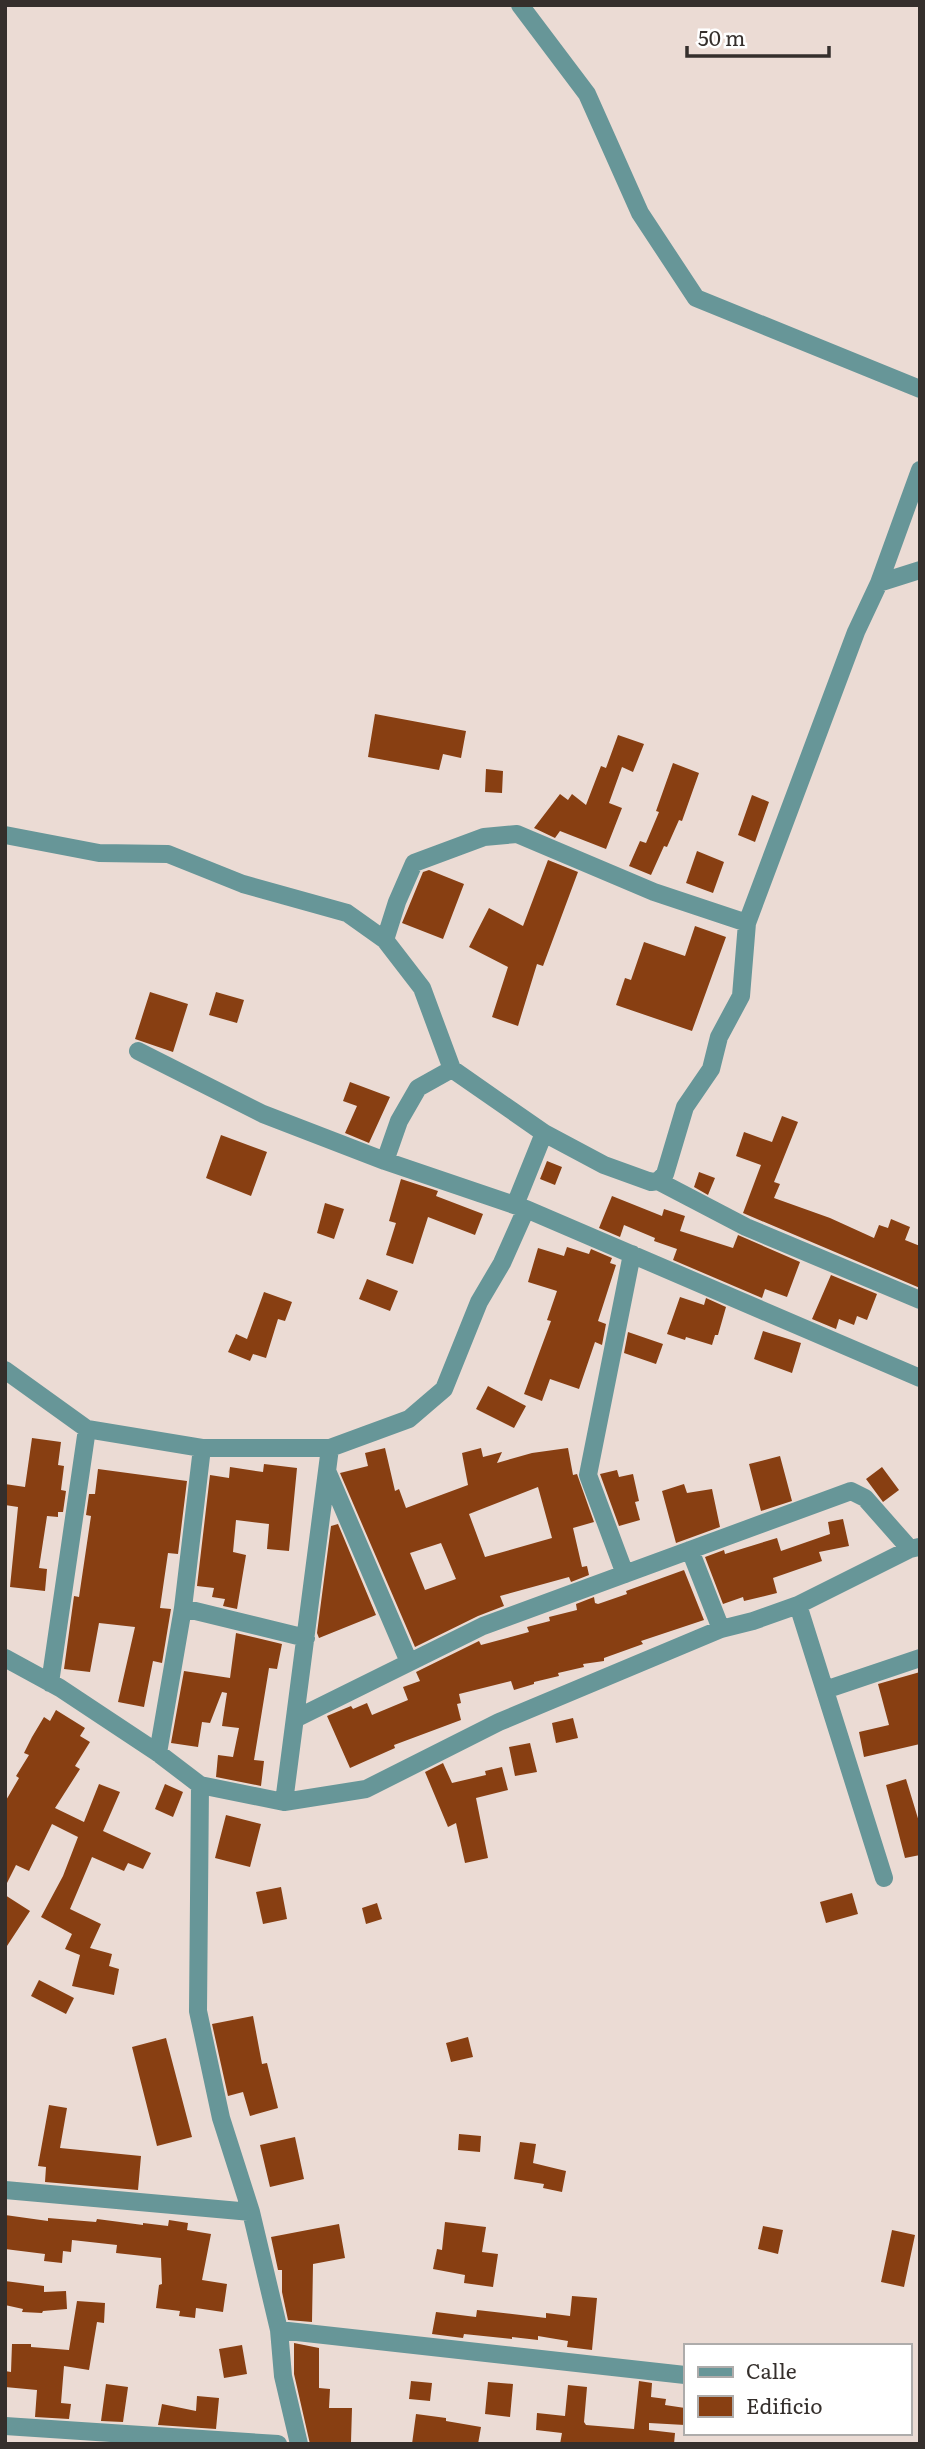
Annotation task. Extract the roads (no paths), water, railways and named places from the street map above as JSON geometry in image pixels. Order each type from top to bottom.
[{"type":"street","points":[[520,5],[587,94],[640,213],[695,298],[920,389]]},
{"type":"street","points":[[658,1181],[665,1174],[685,1107],[711,1069],[719,1037],[741,996],[747,923],[920,470]]},
{"type":"street","points":[[879,583],[920,570]]},
{"type":"street","points":[[385,940],[397,902],[414,863],[484,837],[517,834],[654,892],[747,923]]},
{"type":"street","points":[[5,835],[99,853],[168,854],[243,884],[347,913],[385,940],[422,988],[452,1069],[544,1133],[604,1165],[651,1182],[658,1181],[746,1227],[920,1300]]},
{"type":"street","points":[[138,1051],[263,1114],[385,1161],[521,1207],[920,1378]]},
{"type":"street","points":[[385,1161],[399,1121],[418,1088],[452,1069]]},
{"type":"street","points":[[5,1370],[87,1429],[202,1448],[330,1448],[409,1419],[444,1389],[479,1302],[502,1263],[544,1133]]},
{"type":"street","points":[[625,1574],[588,1475],[632,1254]]},
{"type":"street","points":[[50,1683],[87,1429]]},
{"type":"street","points":[[158,1753],[183,1608],[202,1448]]},
{"type":"street","points":[[284,1802],[330,1448]]},
{"type":"street","points":[[327,1472],[410,1662]]},
{"type":"street","points":[[5,1658],[50,1683],[158,1753],[200,1785],[284,1802],[366,1789],[499,1722],[720,1629],[798,1605],[915,1548],[865,1497],[851,1491],[483,1626],[297,1718]]},
{"type":"street","points":[[690,1550],[720,1629]]},
{"type":"street","points":[[798,1605],[884,1878]]},
{"type":"street","points":[[183,1608],[306,1638]]},
{"type":"street","points":[[825,1690],[920,1658]]},
{"type":"street","points":[[200,1785],[198,2011],[221,2118],[251,2212],[279,2330],[283,2376],[299,2444]]},
{"type":"street","points":[[5,2190],[251,2212]]},
{"type":"street","points":[[279,2330],[684,2375]]},
{"type":"street","points":[[5,2426],[52,2436],[278,2444]]}]
